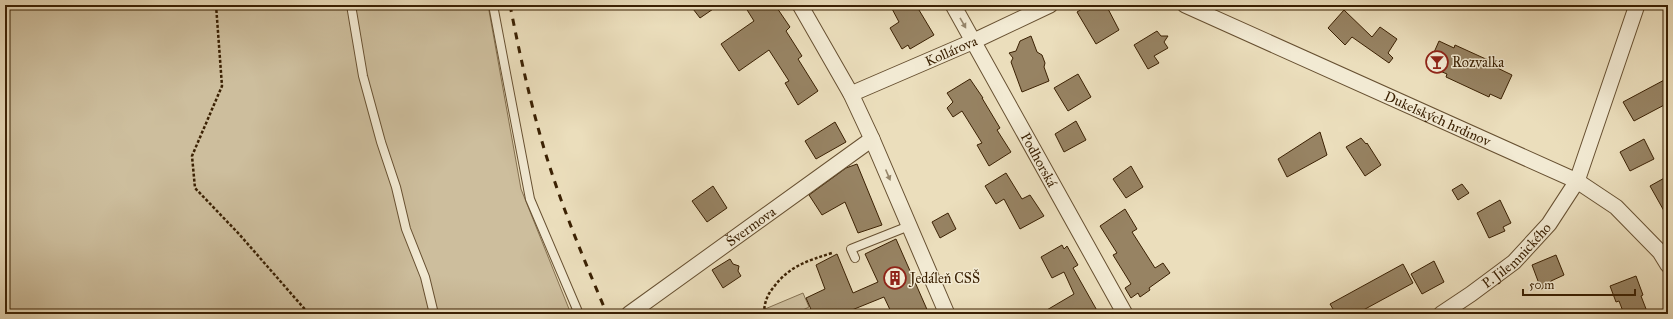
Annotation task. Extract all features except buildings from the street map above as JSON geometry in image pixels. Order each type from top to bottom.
[{"type":"street","points":[[800,5],[851,94],[872,139],[947,314]]},
{"type":"street","name":"Podhorská","points":[[953,5],[1125,314]]},
{"type":"street","name":"Kollárova","points":[[851,94],[974,41],[1050,5]]},
{"type":"street","name":"Dukelských hrdinov","points":[[1185,5],[1577,181],[1616,207],[1660,252],[1668,265]]},
{"type":"street","name":"P. Jilemnického","points":[[1441,314],[1514,262],[1549,224],[1577,181],[1637,5]]},
{"type":"street","name":"Švermova","points":[[628,314],[872,139]]},
{"type":"lane","points":[[351,5],[363,76],[381,142],[396,187],[406,229],[425,277],[434,314]]},
{"type":"lane","points":[[493,5],[530,199],[579,314]]},
{"type":"lane","points":[[855,258],[851,249],[909,226]]},
{"type":"path","points":[[216,5],[222,86],[192,156],[195,188],[240,234],[309,314]]},
{"type":"path","points":[[764,314],[768,294],[782,276],[794,267],[832,253]]},
{"type":"shaded area","points":[[5,5],[488,5],[521,189],[571,314],[5,314]]},
{"type":"shaded area","points":[[803,293],[809,307],[799,312],[799,314],[766,314],[765,309]]},
{"type":"railway","points":[[510,5],[526,81],[546,155],[567,216],[607,314]]},
{"type":"place","name":"Rozvalka","points":[[1437,62]]},
{"type":"place","name":"Jedáleň CSŠ","points":[[895,278]]}]
